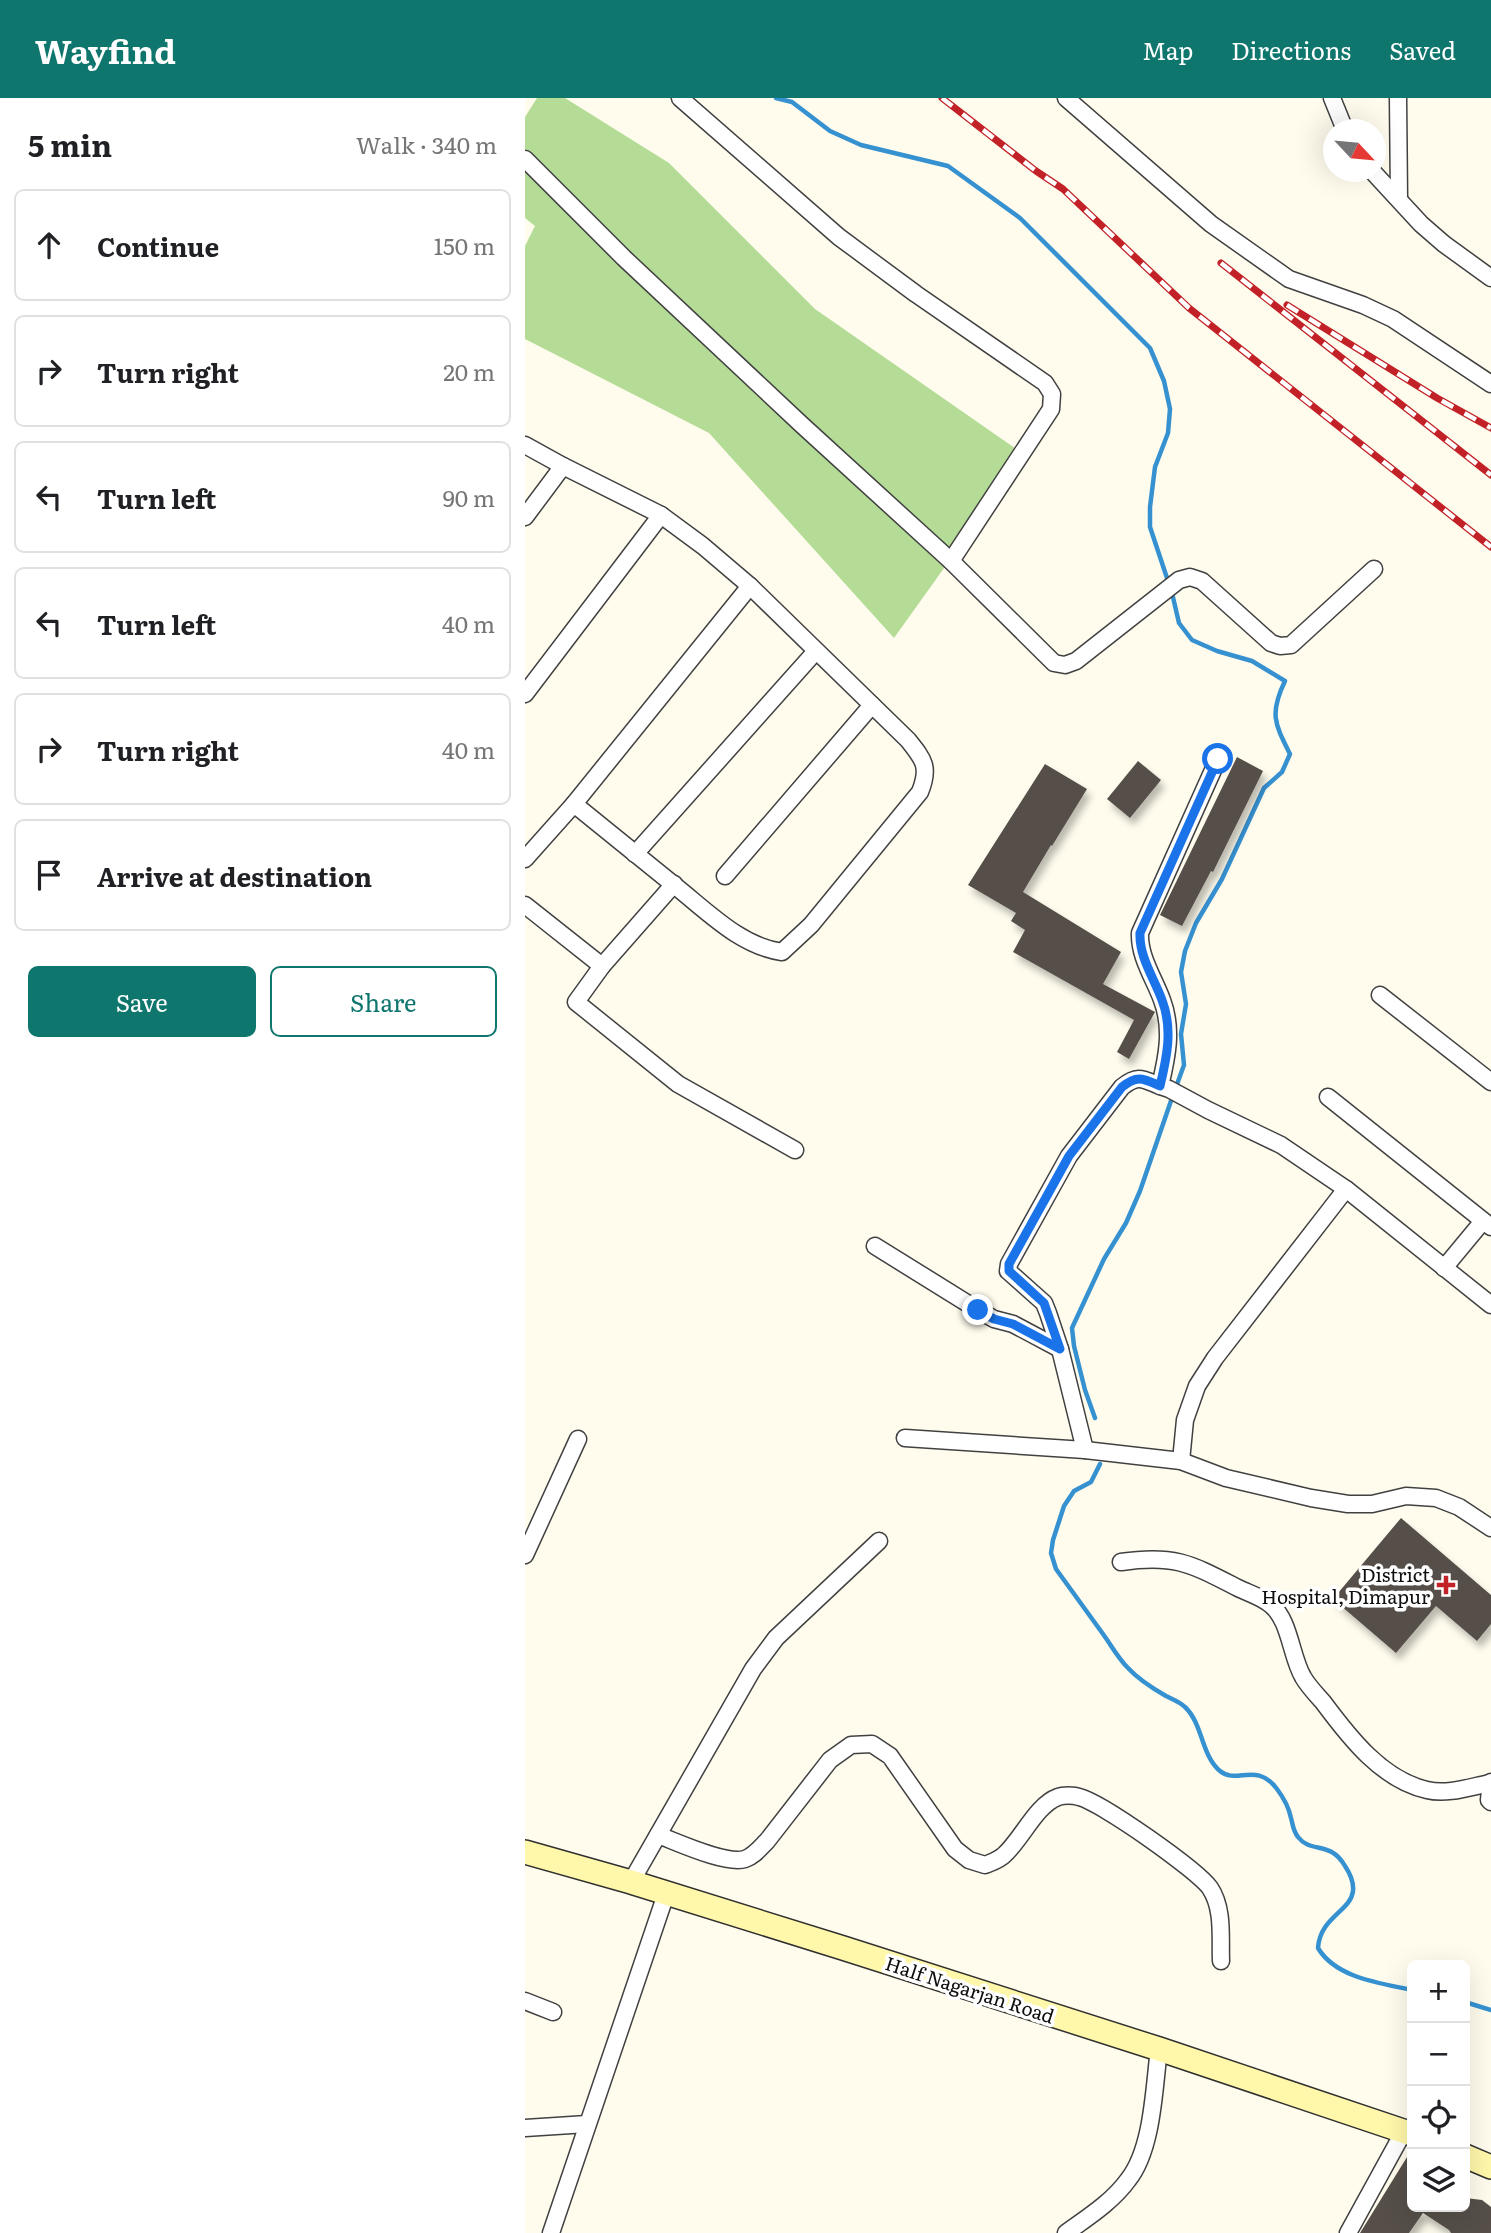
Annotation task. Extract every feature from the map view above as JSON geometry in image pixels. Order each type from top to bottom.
[{"type":"main road","name":"Half Nagarjan Road","points":[[525,1852],[631,1882],[1159,2049],[1407,2132]]},
{"type":"main road","points":[[1470,2158],[1491,2167]]},
{"type":"street","points":[[680,98],[839,237],[1045,383],[1052,394],[1051,409],[951,561]]},
{"type":"street","points":[[1066,98],[1211,224],[1289,279],[1363,304],[1393,319],[1491,384]]},
{"type":"street","points":[[1332,98],[1341,119]]},
{"type":"street","points":[[1398,98],[1399,199]]},
{"type":"street","points":[[525,159],[634,267],[951,561],[1054,663],[1065,665],[1076,662],[1179,580],[1190,577],[1202,581],[1271,642],[1280,646],[1291,645],[1374,569]]},
{"type":"street","points":[[1383,182],[1421,224],[1491,278]]},
{"type":"street","points":[[525,445],[563,467],[661,515],[703,546],[750,586],[908,740],[923,760],[926,777],[920,792],[796,942],[782,952],[767,950],[750,943],[574,804]]},
{"type":"street","points":[[525,517],[563,467]]},
{"type":"street","points":[[525,694],[661,515]]},
{"type":"street","points":[[525,859],[574,804],[750,586]]},
{"type":"street","points":[[635,854],[816,651]]},
{"type":"street","points":[[725,876],[872,705]]},
{"type":"street","points":[[1164,1087],[1169,1034],[1163,1002],[1139,948],[1140,933],[1218,759]]},
{"type":"street","points":[[674,884],[601,966],[576,1002],[678,1084],[795,1150]]},
{"type":"street","points":[[525,905],[601,966]]},
{"type":"street","points":[[1380,995],[1491,1082]]},
{"type":"street","points":[[1085,1450],[1060,1349],[1044,1303],[1017,1280],[1009,1271],[1009,1264],[1069,1156],[1131,1079],[1141,1078],[1164,1087],[1281,1145],[1346,1189],[1491,1305]]},
{"type":"street","points":[[1328,1097],[1487,1224],[1444,1268]]},
{"type":"street","points":[[1181,1461],[1185,1420],[1197,1386],[1215,1358],[1346,1189]]},
{"type":"street","points":[[875,1246],[994,1319],[1013,1324],[1060,1349]]},
{"type":"street","points":[[905,1438],[1085,1450],[1181,1461],[1226,1478],[1347,1504],[1373,1504],[1406,1496],[1436,1498],[1459,1507],[1491,1528]]},
{"type":"street","points":[[525,1555],[578,1439]]},
{"type":"street","points":[[631,1882],[753,1669],[776,1638],[879,1541]]},
{"type":"street","points":[[1121,1562],[1151,1558],[1175,1560],[1198,1567],[1271,1605],[1282,1619],[1303,1677],[1342,1727],[1371,1758],[1404,1783],[1429,1791],[1453,1790],[1490,1782],[1491,1802]]},
{"type":"street","points":[[658,1835],[728,1859],[743,1860],[767,1841],[830,1760],[851,1745],[872,1744],[890,1756],[955,1849],[969,1860],[985,1865],[1002,1858],[1043,1806],[1059,1796],[1078,1796],[1109,1810],[1210,1888],[1220,1916],[1221,1961]]},
{"type":"street","points":[[551,2233],[666,1894]]},
{"type":"street","points":[[525,2001],[553,2012]]},
{"type":"street","points":[[1066,2233],[1108,2202],[1130,2179],[1141,2157],[1149,2126],[1159,2049]]},
{"type":"street","points":[[525,2128],[587,2124]]},
{"type":"street","points":[[1348,2233],[1407,2134]]},
{"type":"green space","points":[[537,98],[565,98],[669,163],[815,309],[1025,455],[894,638],[709,433],[525,339],[525,246],[535,226],[525,218],[525,117]]},
{"type":"building","points":[[1237,757],[1263,771],[1213,872],[1211,871],[1182,926],[1160,915]]},
{"type":"building","points":[[1138,761],[1161,780],[1130,818],[1107,799]]},
{"type":"building","points":[[1045,764],[1087,789],[1023,892],[1121,952],[1103,984],[1155,1012],[1129,1059],[1117,1052],[1134,1020],[1013,952],[1025,930],[1011,921],[1016,913],[968,885]]},
{"type":"building","points":[[1401,1518],[1491,1595],[1491,1624],[1477,1641],[1436,1606],[1396,1653],[1333,1599]]},
{"type":"building","points":[[1407,2157],[1407,2212],[1470,2212],[1470,2199],[1482,2200],[1491,2207],[1491,2233],[1451,2233],[1423,2213],[1409,2233],[1360,2233]]},
{"type":"waterway","points":[[776,98],[792,102],[830,131],[861,145],[948,166],[1020,218],[1150,348],[1164,381],[1170,409],[1168,433],[1155,467],[1150,507],[1150,527],[1169,584]]},
{"type":"waterway","points":[[1172,593],[1179,623],[1192,640],[1217,651],[1252,661],[1285,681],[1277,702],[1276,719],[1290,754],[1282,772],[1264,788],[1222,879],[1196,923],[1185,951],[1181,972],[1186,1004],[1181,1034],[1184,1065],[1176,1087]]},
{"type":"waterway","points":[[1095,1418],[1085,1390],[1072,1328],[1140,1191],[1173,1095]]},
{"type":"waterway","points":[[1100,1464],[1091,1482],[1074,1491],[1064,1506],[1051,1553],[1056,1569],[1124,1664],[1141,1680],[1181,1704],[1191,1714],[1209,1757],[1220,1771],[1233,1776],[1262,1776],[1269,1781],[1286,1803],[1298,1837],[1309,1845],[1333,1853],[1345,1866],[1350,1874],[1353,1891],[1347,1904],[1329,1922],[1320,1937],[1318,1948],[1326,1958],[1347,1973],[1360,1978],[1407,1989]]},
{"type":"waterway","points":[[1470,2004],[1491,2010]]},
{"type":"railway","points":[[942,98],[1063,189],[1189,308],[1491,547]]},
{"type":"railway","points":[[1221,263],[1491,475]]},
{"type":"railway","points":[[1287,305],[1437,398],[1491,428]]},
{"type":"place","name":"District Hospital, Dimapur","points":[[1446,1585]]},
{"type":"route","points":[[978,1310],[994,1319],[1013,1324],[1060,1349],[1044,1303],[1017,1280],[1009,1271],[1009,1264],[1069,1156],[1122,1087],[1131,1079],[1141,1078],[1160,1086],[1169,1034],[1163,1002],[1139,948],[1140,933],[1218,759]]}]
